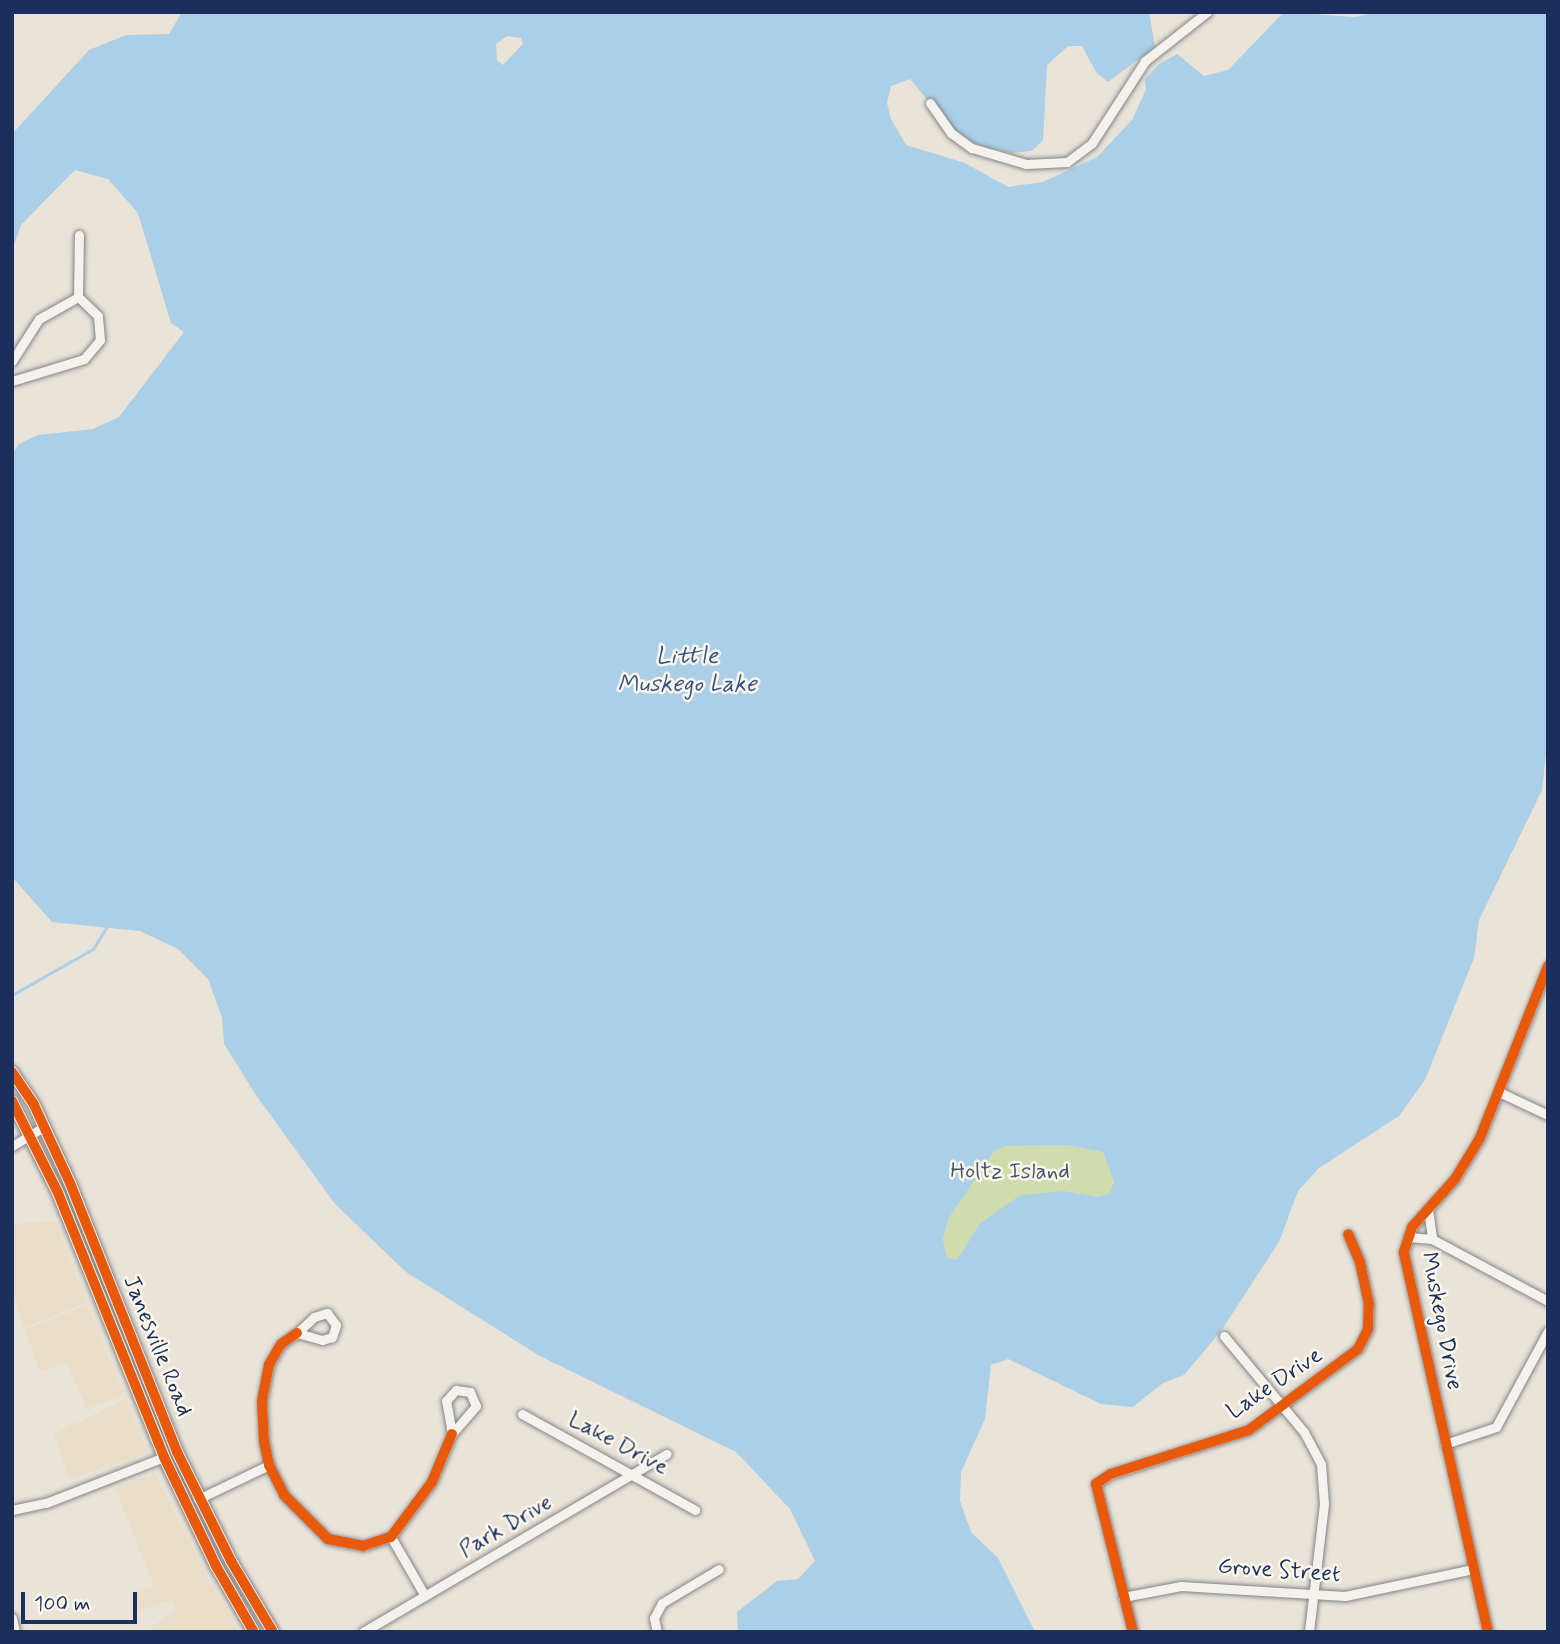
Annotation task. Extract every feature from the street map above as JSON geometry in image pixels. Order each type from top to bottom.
[{"type":"main road","name":"Janesville Road","points":[[12,1072],[45,1126],[86,1222],[168,1431],[197,1495],[273,1632]]},
{"type":"main road","name":"Janesville Road","points":[[12,1101],[31,1136],[72,1228],[164,1457],[195,1526],[254,1632]]},
{"type":"main road","points":[[72,1228],[86,1222]]},
{"type":"main road","points":[[95,1286],[109,1281]]},
{"type":"main road","points":[[121,1351],[134,1346]]},
{"type":"main road","points":[[168,1431],[164,1457],[178,1465],[197,1495],[195,1526]]},
{"type":"main road","points":[[172,1475],[188,1495],[197,1495]]},
{"type":"street","points":[[930,103],[951,133],[972,148],[1026,164],[1067,162],[1092,143],[1145,61],[1207,12]]},
{"type":"street","points":[[78,297],[79,235]]},
{"type":"street","points":[[12,361],[39,319],[78,297]]},
{"type":"street","points":[[12,381],[65,366],[94,351],[101,324],[93,309],[78,297]]},
{"type":"street","name":"Muskego Drive","points":[[1488,1632],[1406,1273],[1408,1237],[1469,1158],[1499,1092],[1548,967]]},
{"type":"street","points":[[1499,1092],[1548,1115]]},
{"type":"street","points":[[12,1146],[45,1126]]},
{"type":"street","points":[[1428,1209],[1432,1239]]},
{"type":"street","name":"Lake Drive","points":[[1124,1597],[1096,1484],[1111,1474],[1238,1436],[1284,1407],[1358,1349],[1368,1329],[1366,1283],[1348,1234]]},
{"type":"street","points":[[1408,1237],[1432,1239],[1548,1301]]},
{"type":"street","points":[[1445,1444],[1496,1427],[1548,1331]]},
{"type":"street","points":[[297,1334],[274,1354],[264,1389],[262,1429],[269,1465],[293,1507],[328,1539],[363,1546],[391,1537],[432,1482],[452,1434],[475,1410],[472,1395],[464,1390],[456,1390],[446,1401],[452,1434]]},
{"type":"street","points":[[1224,1336],[1284,1407],[1317,1454],[1324,1476],[1309,1632]]},
{"type":"street","name":"Lake Drive","points":[[522,1414],[695,1510]]},
{"type":"street","name":"Park Drive","points":[[363,1632],[615,1486],[630,1473],[667,1454]]},
{"type":"street","points":[[12,1510],[46,1503],[164,1457]]},
{"type":"street","points":[[197,1495],[269,1465]]},
{"type":"street","points":[[391,1537],[425,1596]]},
{"type":"street","points":[[657,1632],[654,1618],[662,1603],[719,1569]]},
{"type":"street","name":"Grove Street","points":[[1124,1597],[1181,1586],[1313,1596],[1365,1594],[1474,1569]]},
{"type":"street","points":[[1124,1597],[1133,1632]]},
{"type":"street","points":[[12,1618],[15,1632]]},
{"type":"shaded area","points":[[55,1221],[87,1302],[24,1328],[12,1292],[12,1224]]},
{"type":"shaded area","points":[[88,1305],[124,1394],[87,1409],[67,1362],[40,1372],[25,1330]]},
{"type":"shaded area","points":[[126,1399],[148,1453],[70,1479],[54,1434]]},
{"type":"shaded area","points":[[155,1473],[207,1576],[239,1632],[155,1632],[151,1627],[177,1610],[171,1600],[140,1610],[132,1594],[154,1586],[115,1488]]},
{"type":"green space","name":"Holtz Island","points":[[1066,1145],[1103,1152],[1114,1182],[1110,1194],[1097,1197],[1065,1191],[980,1223],[957,1260],[947,1258],[943,1239],[949,1218],[994,1151],[1007,1146]]},
{"type":"water","name":"Little Muskego Lake","points":[[182,12],[1149,12],[1155,47],[1108,82],[1096,72],[1082,46],[1068,46],[1047,65],[1043,140],[1032,151],[1011,153],[971,143],[951,128],[910,79],[891,86],[887,103],[891,119],[906,145],[965,163],[1008,187],[1043,182],[1097,157],[1132,120],[1146,90],[1145,79],[1159,64],[1177,54],[1204,76],[1228,70],[1284,12],[1355,17],[1377,12],[1548,12],[1548,736],[1542,790],[1479,920],[1474,958],[1425,1080],[1399,1116],[1319,1168],[1298,1191],[1279,1242],[1221,1331],[1184,1375],[1163,1383],[1133,1407],[1101,1404],[1008,1359],[991,1365],[985,1419],[961,1472],[960,1501],[971,1532],[998,1558],[1035,1632],[738,1632],[737,1612],[777,1581],[798,1579],[815,1561],[790,1509],[736,1452],[540,1356],[406,1272],[335,1204],[256,1095],[224,1044],[222,1017],[208,979],[178,949],[140,931],[52,922],[12,877],[12,454],[19,444],[38,435],[93,429],[119,417],[184,332],[171,323],[138,213],[108,179],[75,170],[21,225],[12,251],[12,134],[89,50],[126,35],[169,34]],"holes":[[[507,36],[521,38],[523,44],[503,65],[497,60],[496,44]],[[1066,1145],[1103,1152],[1114,1182],[1109,1194],[1097,1197],[1065,1191],[1021,1195],[980,1223],[957,1260],[947,1258],[943,1239],[949,1218],[994,1151],[1007,1146]]]},
{"type":"waterway","points":[[12,995],[93,949],[107,927]]},
{"type":"cycle path","points":[[1488,1632],[1404,1252],[1412,1227],[1455,1179],[1480,1138],[1548,966]]},
{"type":"cycle path","points":[[12,1072],[34,1105],[70,1183],[177,1452],[231,1561],[273,1632]]},
{"type":"cycle path","points":[[12,1101],[58,1193],[164,1457],[216,1566],[254,1632]]},
{"type":"cycle path","points":[[1133,1632],[1096,1484],[1111,1474],[1249,1430],[1358,1349],[1368,1329],[1369,1304],[1360,1262],[1348,1234]]},
{"type":"cycle path","points":[[297,1333],[281,1344],[269,1365],[262,1401],[264,1441],[269,1465],[284,1495],[328,1539],[363,1546],[391,1537],[432,1482],[452,1434]]}]
